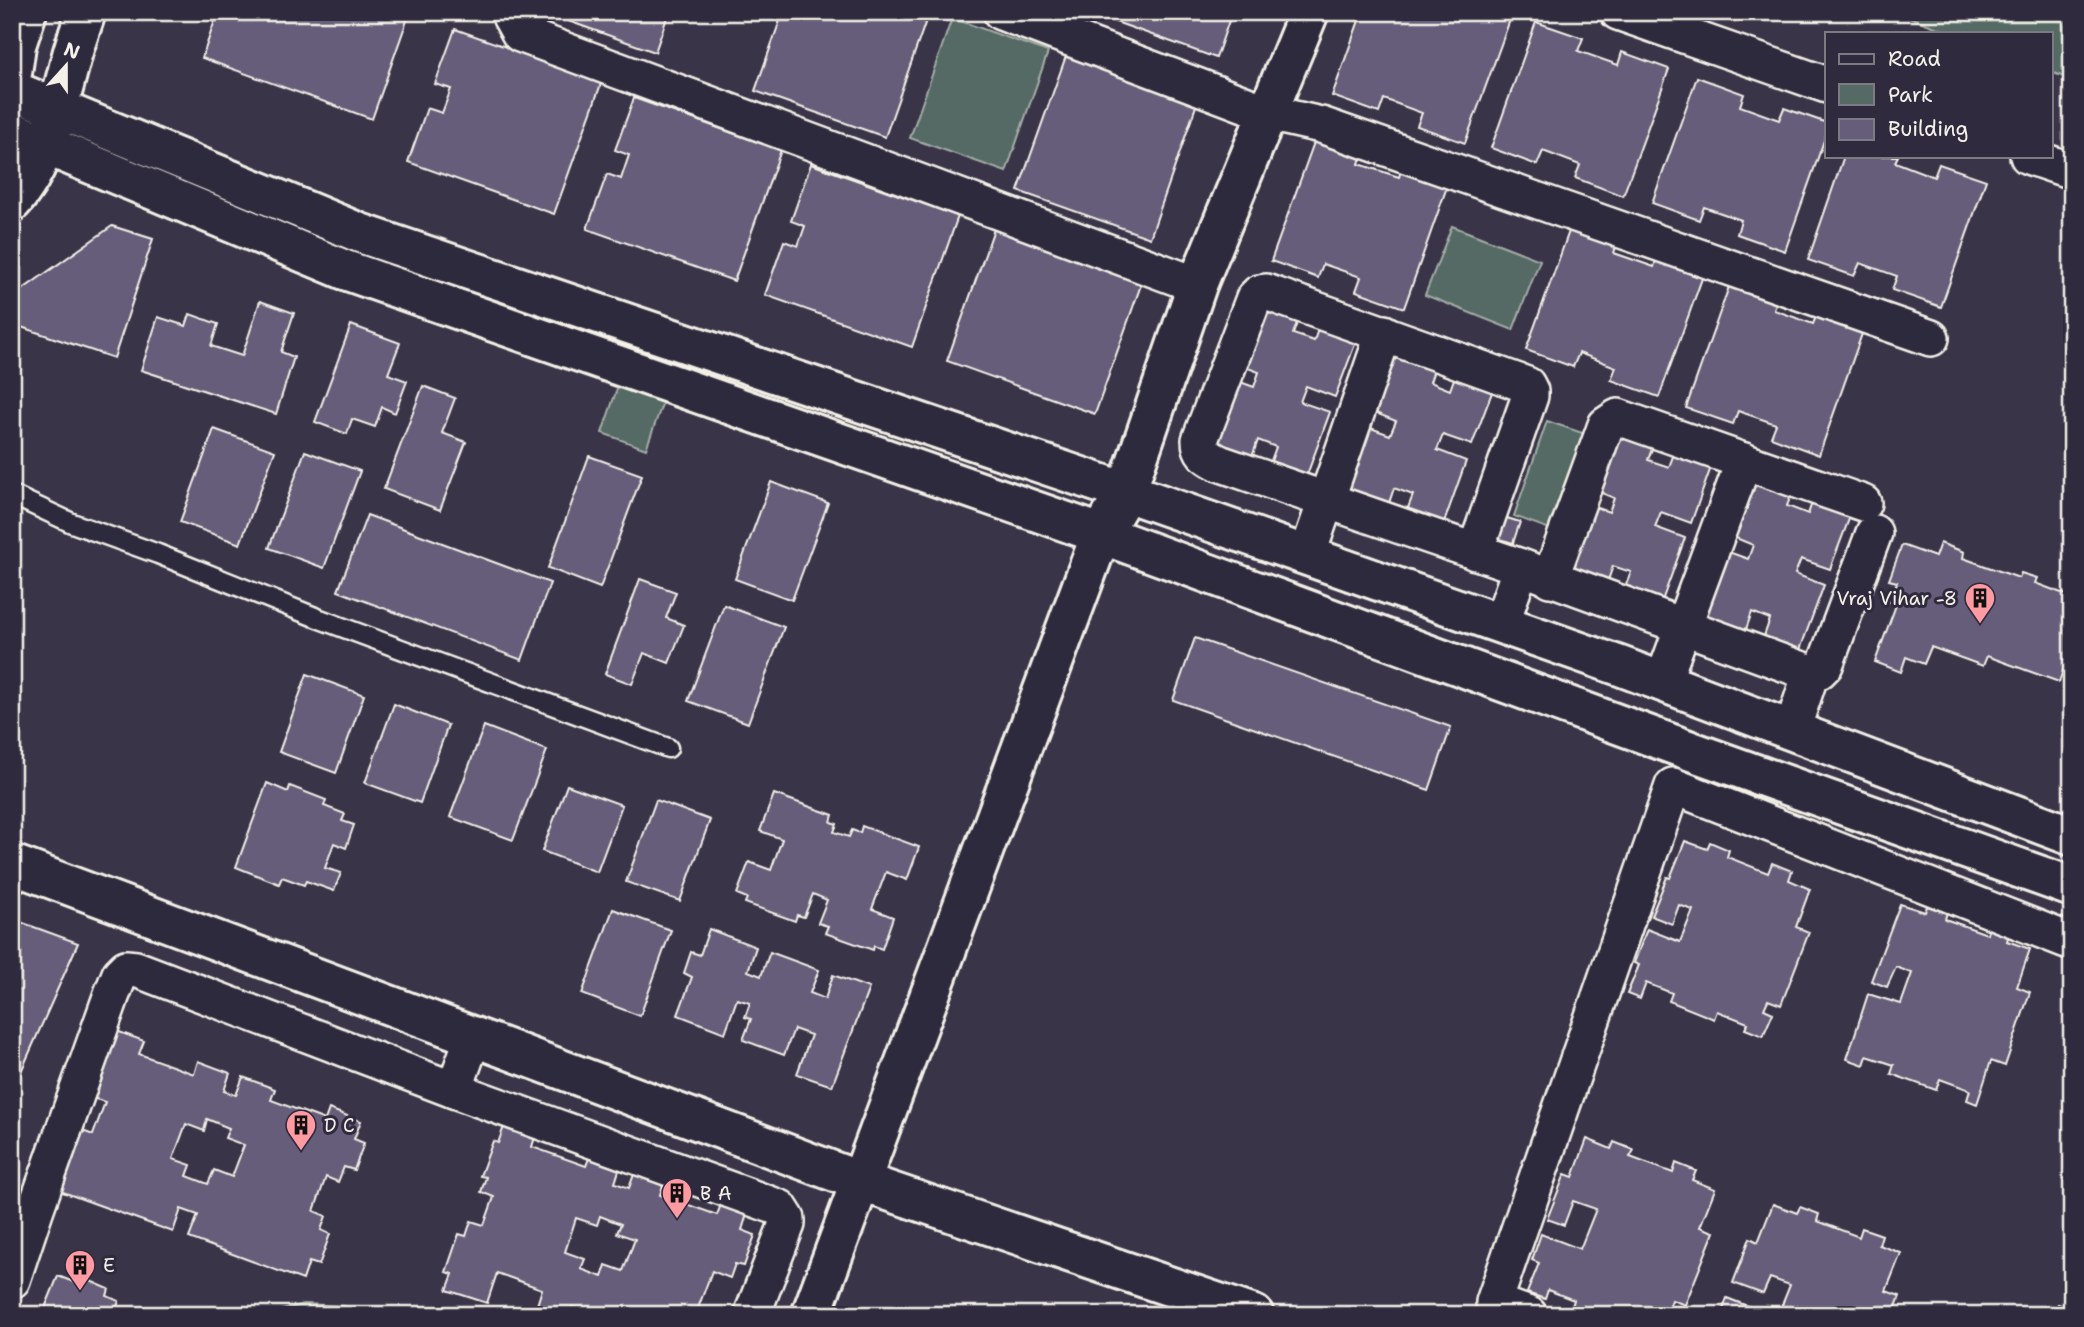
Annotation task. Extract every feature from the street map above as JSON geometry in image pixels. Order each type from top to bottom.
[{"type":"street","points":[[12,73],[16,45],[27,12]]},
{"type":"street","points":[[12,202],[23,191],[29,137],[58,109],[86,12]]},
{"type":"street","points":[[510,12],[520,34],[1197,285]]},
{"type":"street","points":[[1001,12],[1268,113],[1321,125],[1931,338]]},
{"type":"street","points":[[811,1315],[1101,534],[1126,492],[1197,285],[1309,12]]},
{"type":"street","points":[[1618,12],[1825,84]]},
{"type":"street","points":[[12,90],[360,233],[1126,492],[1663,681],[2072,836]]},
{"type":"street","points":[[29,137],[345,270],[1101,534],[2072,887]]},
{"type":"street","points":[[2034,158],[2072,171]]},
{"type":"street","points":[[345,270],[360,233]]},
{"type":"street","points":[[1475,552],[1525,410],[1530,391],[1527,385],[1266,292],[1259,293],[1254,298],[1200,440],[1200,449],[1219,463],[1475,552],[1536,573],[1811,673],[1825,666],[1868,518],[1744,461],[1618,417],[1606,425],[1536,573],[1501,624]]},
{"type":"street","points":[[1307,556],[1384,333]]},
{"type":"street","points":[[1663,681],[1744,461]]},
{"type":"street","points":[[1599,716],[1620,666]]},
{"type":"street","points":[[1792,730],[1811,673]]},
{"type":"street","points":[[1529,1315],[1494,1302],[1673,786],[2072,942]]},
{"type":"street","points":[[12,864],[862,1182],[1254,1315]]},
{"type":"street","points":[[12,1280],[112,994],[120,974],[126,968],[136,969],[454,1090],[780,1208],[787,1219],[786,1224],[752,1315]]},
{"type":"street","points":[[454,1090],[473,1037]]},
{"type":"lane","points":[[12,495],[72,523],[158,554],[320,619],[668,748]]},
{"type":"green space","points":[[1896,12],[2072,12],[2072,80],[2052,72],[2052,32],[1948,32]]},
{"type":"green space","points":[[952,18],[1048,52],[1006,172],[910,138]]},
{"type":"green space","points":[[1452,226],[1540,260],[1513,330],[1425,295]]},
{"type":"green space","points":[[619,383],[664,399],[646,449],[602,433]]},
{"type":"green space","points":[[1547,421],[1603,440],[1569,536],[1514,516]]},
{"type":"green space","points":[[303,1304],[344,1306],[364,1315],[266,1315]]},
{"type":"building","points":[[218,12],[410,12],[372,119],[202,58]]},
{"type":"building","points":[[543,12],[669,12],[655,52]]},
{"type":"building","points":[[783,12],[929,12],[885,137],[755,91]]},
{"type":"building","points":[[1088,12],[1232,12],[1216,58]]},
{"type":"building","points":[[1362,12],[1498,12],[1511,17],[1465,143],[1417,126],[1422,113],[1384,99],[1379,113],[1332,96]]},
{"type":"building","points":[[1536,22],[1583,38],[1578,51],[1618,65],[1622,52],[1669,69],[1623,196],[1575,178],[1580,165],[1543,151],[1537,165],[1491,148]]},
{"type":"building","points":[[455,29],[602,81],[554,214],[408,162],[427,108],[442,113],[451,89],[435,84]]},
{"type":"building","points":[[1066,56],[1197,103],[1150,238],[1018,191]]},
{"type":"building","points":[[1697,77],[1744,94],[1740,106],[1779,120],[1784,108],[1825,122],[1825,138],[1785,251],[1737,234],[1741,220],[1704,207],[1699,220],[1652,203]]},
{"type":"building","points":[[634,98],[781,150],[734,281],[587,229],[607,174],[621,179],[629,155],[615,150]]},
{"type":"building","points":[[1317,134],[1363,151],[1359,164],[1399,177],[1403,165],[1449,181],[1404,308],[1356,291],[1361,277],[1323,264],[1318,278],[1271,261]]},
{"type":"building","points":[[1843,158],[1897,158],[1895,162],[1934,177],[1939,164],[1986,180],[1941,307],[1892,290],[1897,276],[1860,263],[1854,276],[1808,260]]},
{"type":"building","points":[[811,164],[958,216],[912,347],[765,295],[784,241],[798,246],[805,226],[791,221]]},
{"type":"building","points":[[1572,223],[1618,240],[1614,253],[1654,267],[1658,254],[1705,270],[1659,397],[1611,380],[1616,367],[1579,353],[1573,367],[1526,350]]},
{"type":"building","points":[[112,226],[153,239],[114,358],[12,324],[12,297]]},
{"type":"building","points":[[994,229],[1142,282],[1095,414],[947,361]]},
{"type":"building","points":[[1731,281],[1778,297],[1774,310],[1813,324],[1818,312],[1864,328],[1819,455],[1771,437],[1776,424],[1738,411],[1733,424],[1686,408]]},
{"type":"building","points":[[1263,295],[1302,309],[1293,334],[1314,341],[1322,317],[1360,331],[1335,397],[1306,386],[1300,402],[1330,412],[1304,483],[1268,469],[1276,447],[1258,440],[1250,463],[1207,447],[1232,379],[1254,387],[1259,372],[1237,364]]},
{"type":"building","points":[[260,301],[294,313],[281,352],[294,357],[276,414],[141,370],[158,317],[186,326],[190,314],[218,324],[211,346],[242,356]]},
{"type":"building","points":[[351,325],[400,343],[388,374],[407,381],[395,413],[382,407],[375,427],[352,419],[347,434],[315,422]]},
{"type":"building","points":[[1399,343],[1438,358],[1430,382],[1450,390],[1459,365],[1497,379],[1472,445],[1443,435],[1437,450],[1466,461],[1441,531],[1404,518],[1413,495],[1394,488],[1386,512],[1343,496],[1368,427],[1390,435],[1396,421],[1373,412]]},
{"type":"building","points":[[423,386],[455,398],[442,433],[466,442],[440,510],[384,489]]},
{"type":"building","points":[[1618,420],[1657,435],[1648,460],[1669,467],[1678,443],[1715,456],[1691,523],[1661,512],[1655,527],[1685,538],[1659,609],[1622,595],[1631,572],[1613,566],[1605,589],[1562,573],[1587,504],[1609,512],[1614,498],[1592,489]]},
{"type":"building","points":[[214,429],[275,451],[240,544],[180,522]]},
{"type":"building","points":[[305,451],[360,471],[324,568],[269,548]]},
{"type":"building","points":[[589,456],[642,475],[600,588],[548,568]]},
{"type":"building","points":[[1757,467],[1796,482],[1787,506],[1808,514],[1817,489],[1855,503],[1830,569],[1801,559],[1795,574],[1824,585],[1798,655],[1762,642],[1770,619],[1752,612],[1744,635],[1701,620],[1726,551],[1748,559],[1753,545],[1731,536]]},
{"type":"building","points":[[771,482],[828,503],[792,600],[735,579]]},
{"type":"building","points":[[367,515],[550,583],[522,660],[338,591]]},
{"type":"building","points":[[1497,515],[1520,522],[1513,543],[1490,536]]},
{"type":"building","name":"Vraj Vihar -8","points":[[1940,543],[1964,552],[1963,558],[2019,578],[2021,573],[2037,578],[2035,583],[2072,597],[2072,646],[2059,682],[1987,656],[1983,666],[1931,647],[1924,664],[1906,657],[1901,672],[1875,662],[1896,605],[1890,602],[1897,582],[1889,580],[1902,545],[1935,557]]},
{"type":"building","points":[[640,579],[676,592],[666,618],[684,625],[669,663],[644,653],[632,684],[605,674]]},
{"type":"building","points":[[724,605],[784,627],[748,723],[688,701]]},
{"type":"building","points":[[1195,638],[1451,727],[1429,790],[1173,700]]},
{"type":"building","points":[[307,674],[364,695],[336,773],[279,752]]},
{"type":"building","points":[[394,704],[448,725],[420,803],[365,783]]},
{"type":"building","points":[[484,726],[547,750],[513,840],[450,817]]},
{"type":"building","points":[[267,783],[288,792],[290,786],[326,800],[324,806],[345,814],[342,821],[354,825],[346,848],[334,843],[325,868],[341,873],[334,891],[306,881],[304,885],[282,877],[279,884],[236,867]]},
{"type":"building","points":[[567,785],[622,805],[597,872],[542,851]]},
{"type":"building","points":[[774,794],[833,815],[831,822],[837,824],[834,832],[849,837],[852,830],[860,833],[862,826],[919,847],[907,880],[886,872],[872,909],[893,917],[882,949],[874,946],[873,950],[825,933],[828,926],[818,923],[827,900],[813,894],[804,917],[797,915],[795,921],[745,903],[747,898],[737,894],[749,862],[771,870],[782,839],[760,831]]},
{"type":"building","points":[[656,800],[710,820],[680,901],[626,882]]},
{"type":"building","points":[[1685,841],[1707,849],[1710,842],[1729,850],[1727,857],[1768,873],[1772,863],[1792,871],[1789,880],[1810,889],[1796,927],[1809,932],[1781,1005],[1768,1000],[1764,1009],[1773,1013],[1763,1036],[1745,1029],[1748,1023],[1717,1011],[1714,1019],[1669,1001],[1672,993],[1646,983],[1640,999],[1627,994],[1639,965],[1634,963],[1647,929],[1680,942],[1693,910],[1679,905],[1672,924],[1651,916]]},
{"type":"building","points":[[1900,904],[1925,912],[1927,906],[1947,912],[1945,919],[1987,934],[1990,924],[2010,931],[2007,941],[2030,949],[2017,987],[2030,992],[2005,1066],[1991,1061],[1977,1104],[1967,1100],[1970,1090],[1940,1079],[1936,1090],[1891,1074],[1894,1065],[1867,1056],[1864,1065],[1847,1059],[1868,994],[1901,1004],[1912,973],[1896,967],[1887,987],[1871,981]]},
{"type":"building","points":[[613,909],[671,930],[640,1016],[582,994]]},
{"type":"building","points":[[12,919],[78,943],[12,1092]]},
{"type":"building","points":[[709,929],[756,947],[748,971],[761,976],[770,952],[819,970],[810,993],[825,999],[833,975],[869,988],[832,1086],[797,1074],[811,1035],[794,1029],[784,1055],[743,1040],[751,1019],[745,1017],[750,1003],[737,999],[725,1033],[678,1015],[692,977],[684,973],[691,952],[700,955]]},
{"type":"building","name":"D C","points":[[111,1029],[144,1041],[139,1054],[194,1074],[198,1061],[230,1073],[224,1091],[236,1095],[243,1077],[275,1089],[271,1100],[325,1120],[329,1109],[361,1121],[354,1139],[364,1143],[354,1170],[344,1167],[338,1182],[326,1177],[314,1211],[326,1216],[321,1230],[330,1234],[319,1265],[309,1262],[303,1280],[189,1238],[198,1215],[181,1209],[173,1232],[60,1191],[75,1128],[93,1135],[105,1102],[87,1096]],"holes":[[[207,1119],[229,1128],[225,1138],[244,1145],[232,1177],[214,1170],[208,1184],[187,1176],[191,1165],[173,1159],[186,1124],[204,1131]]]},
{"type":"building","name":"B A","points":[[505,1124],[536,1134],[532,1147],[586,1166],[591,1153],[621,1164],[615,1183],[629,1188],[636,1169],[665,1179],[660,1195],[717,1215],[723,1199],[749,1208],[742,1230],[755,1235],[744,1266],[735,1264],[730,1278],[712,1271],[697,1311],[707,1315],[585,1315],[586,1312],[572,1307],[569,1315],[534,1315],[542,1289],[497,1273],[487,1303],[447,1290],[453,1274],[446,1272],[459,1234],[466,1236],[471,1221],[484,1225],[494,1197],[481,1192],[486,1177],[480,1176],[493,1141],[498,1143]],"holes":[[[600,1216],[621,1224],[617,1233],[635,1239],[623,1271],[606,1265],[602,1277],[581,1269],[585,1259],[565,1252],[576,1218],[597,1225]]]},
{"type":"building","points":[[1587,1139],[1611,1149],[1614,1142],[1634,1150],[1630,1157],[1673,1173],[1676,1163],[1696,1171],[1692,1180],[1715,1189],[1700,1227],[1714,1232],[1685,1305],[1672,1300],[1666,1315],[1585,1315],[1571,1309],[1574,1300],[1548,1290],[1545,1299],[1527,1293],[1539,1263],[1532,1260],[1541,1234],[1580,1249],[1596,1209],[1573,1201],[1564,1225],[1547,1219],[1565,1174],[1573,1177]]},
{"type":"building","points":[[1773,1204],[1797,1213],[1800,1207],[1819,1214],[1817,1221],[1859,1237],[1862,1228],[1882,1235],[1879,1245],[1901,1253],[1886,1291],[1900,1296],[1893,1315],[1778,1315],[1790,1285],[1770,1278],[1763,1294],[1733,1283],[1750,1238],[1758,1242]]},
{"type":"building","name":"E","points":[[58,1276],[76,1283],[79,1276],[109,1289],[107,1296],[119,1301],[114,1315],[57,1315],[58,1313],[45,1308]]},
{"type":"building","points":[[1727,1298],[1770,1315],[1721,1315]]},
{"type":"building","points":[[2058,1304],[2072,1309],[2072,1315],[2054,1315]]},
{"type":"place","name":"Vraj Vihar -8","points":[[1980,625]]},
{"type":"place","name":"D C","points":[[301,1152]]},
{"type":"place","name":"B A","points":[[677,1220]]},
{"type":"place","name":"E","points":[[80,1292]]}]
